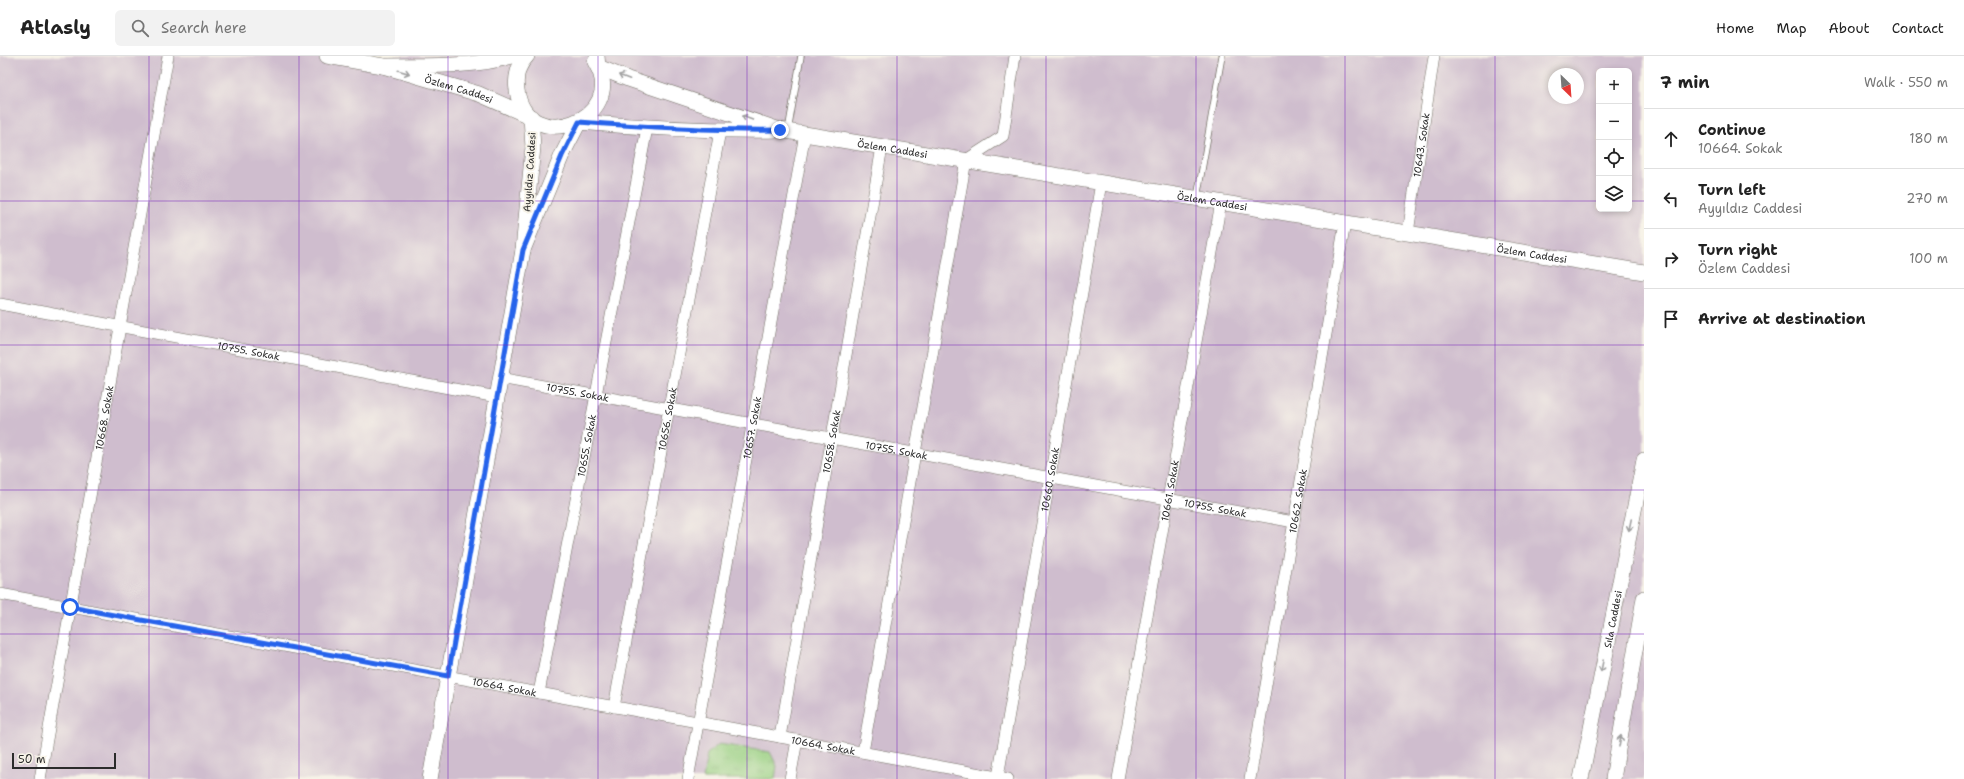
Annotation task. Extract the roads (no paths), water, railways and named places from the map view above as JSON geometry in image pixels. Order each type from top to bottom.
[{"type":"street","name":"10668. Sokak","points":[[40,779],[168,56]]},
{"type":"street","name":"Özlem Caddesi","points":[[327,56],[384,66],[479,94],[531,117],[542,124],[555,127],[567,126],[579,122],[646,128],[720,131],[784,131],[1644,272]]},
{"type":"street","name":"Özlem Caddesi","points":[[384,66],[481,62],[512,56]]},
{"type":"street","points":[[527,56],[518,71],[516,84],[518,96],[523,108],[531,117]]},
{"type":"street","points":[[863,752],[966,160],[1003,136],[1016,56]]},
{"type":"street","name":"10643. Sokak","points":[[1408,233],[1434,56]]},
{"type":"street","name":"Özlem Caddesi","points":[[595,60],[628,79],[784,131]]},
{"type":"street","points":[[579,122],[589,114],[597,104],[601,92],[601,79],[595,60]]},
{"type":"street","name":"Ayyıldız Caddesi","points":[[430,779],[523,250],[533,147],[531,117]]},
{"type":"street","name":"Ayyıldız Caddesi","points":[[523,250],[562,156],[579,122]]},
{"type":"street","name":"10655. Sokak","points":[[539,693],[646,128]]},
{"type":"street","name":"10656. Sokak","points":[[614,707],[720,131]]},
{"type":"street","name":"10657. Sokak","points":[[688,779],[805,134]]},
{"type":"street","name":"10658. Sokak","points":[[780,737],[882,147]]},
{"type":"street","name":"10660. Sokak","points":[[1003,778],[1050,478],[1101,183]]},
{"type":"street","name":"10661. Sokak","points":[[1118,779],[1221,202]]},
{"type":"street","name":"10662. Sokak","points":[[1250,779],[1346,223]]},
{"type":"street","name":"10755. Sokak","points":[[0,304],[497,397]]},
{"type":"street","name":"10755. Sokak","points":[[500,378],[1294,522]]},
{"type":"street","name":"Sıla Caddesi","points":[[1580,779],[1644,460]]},
{"type":"street","name":"10664. Sokak","points":[[0,594],[1003,778]]},
{"type":"street","points":[[1613,779],[1644,598]]},
{"type":"street","points":[[790,779],[797,740]]},
{"type":"lane","points":[[784,131],[801,56]]},
{"type":"lane","points":[[1197,198],[1222,56]]}]
